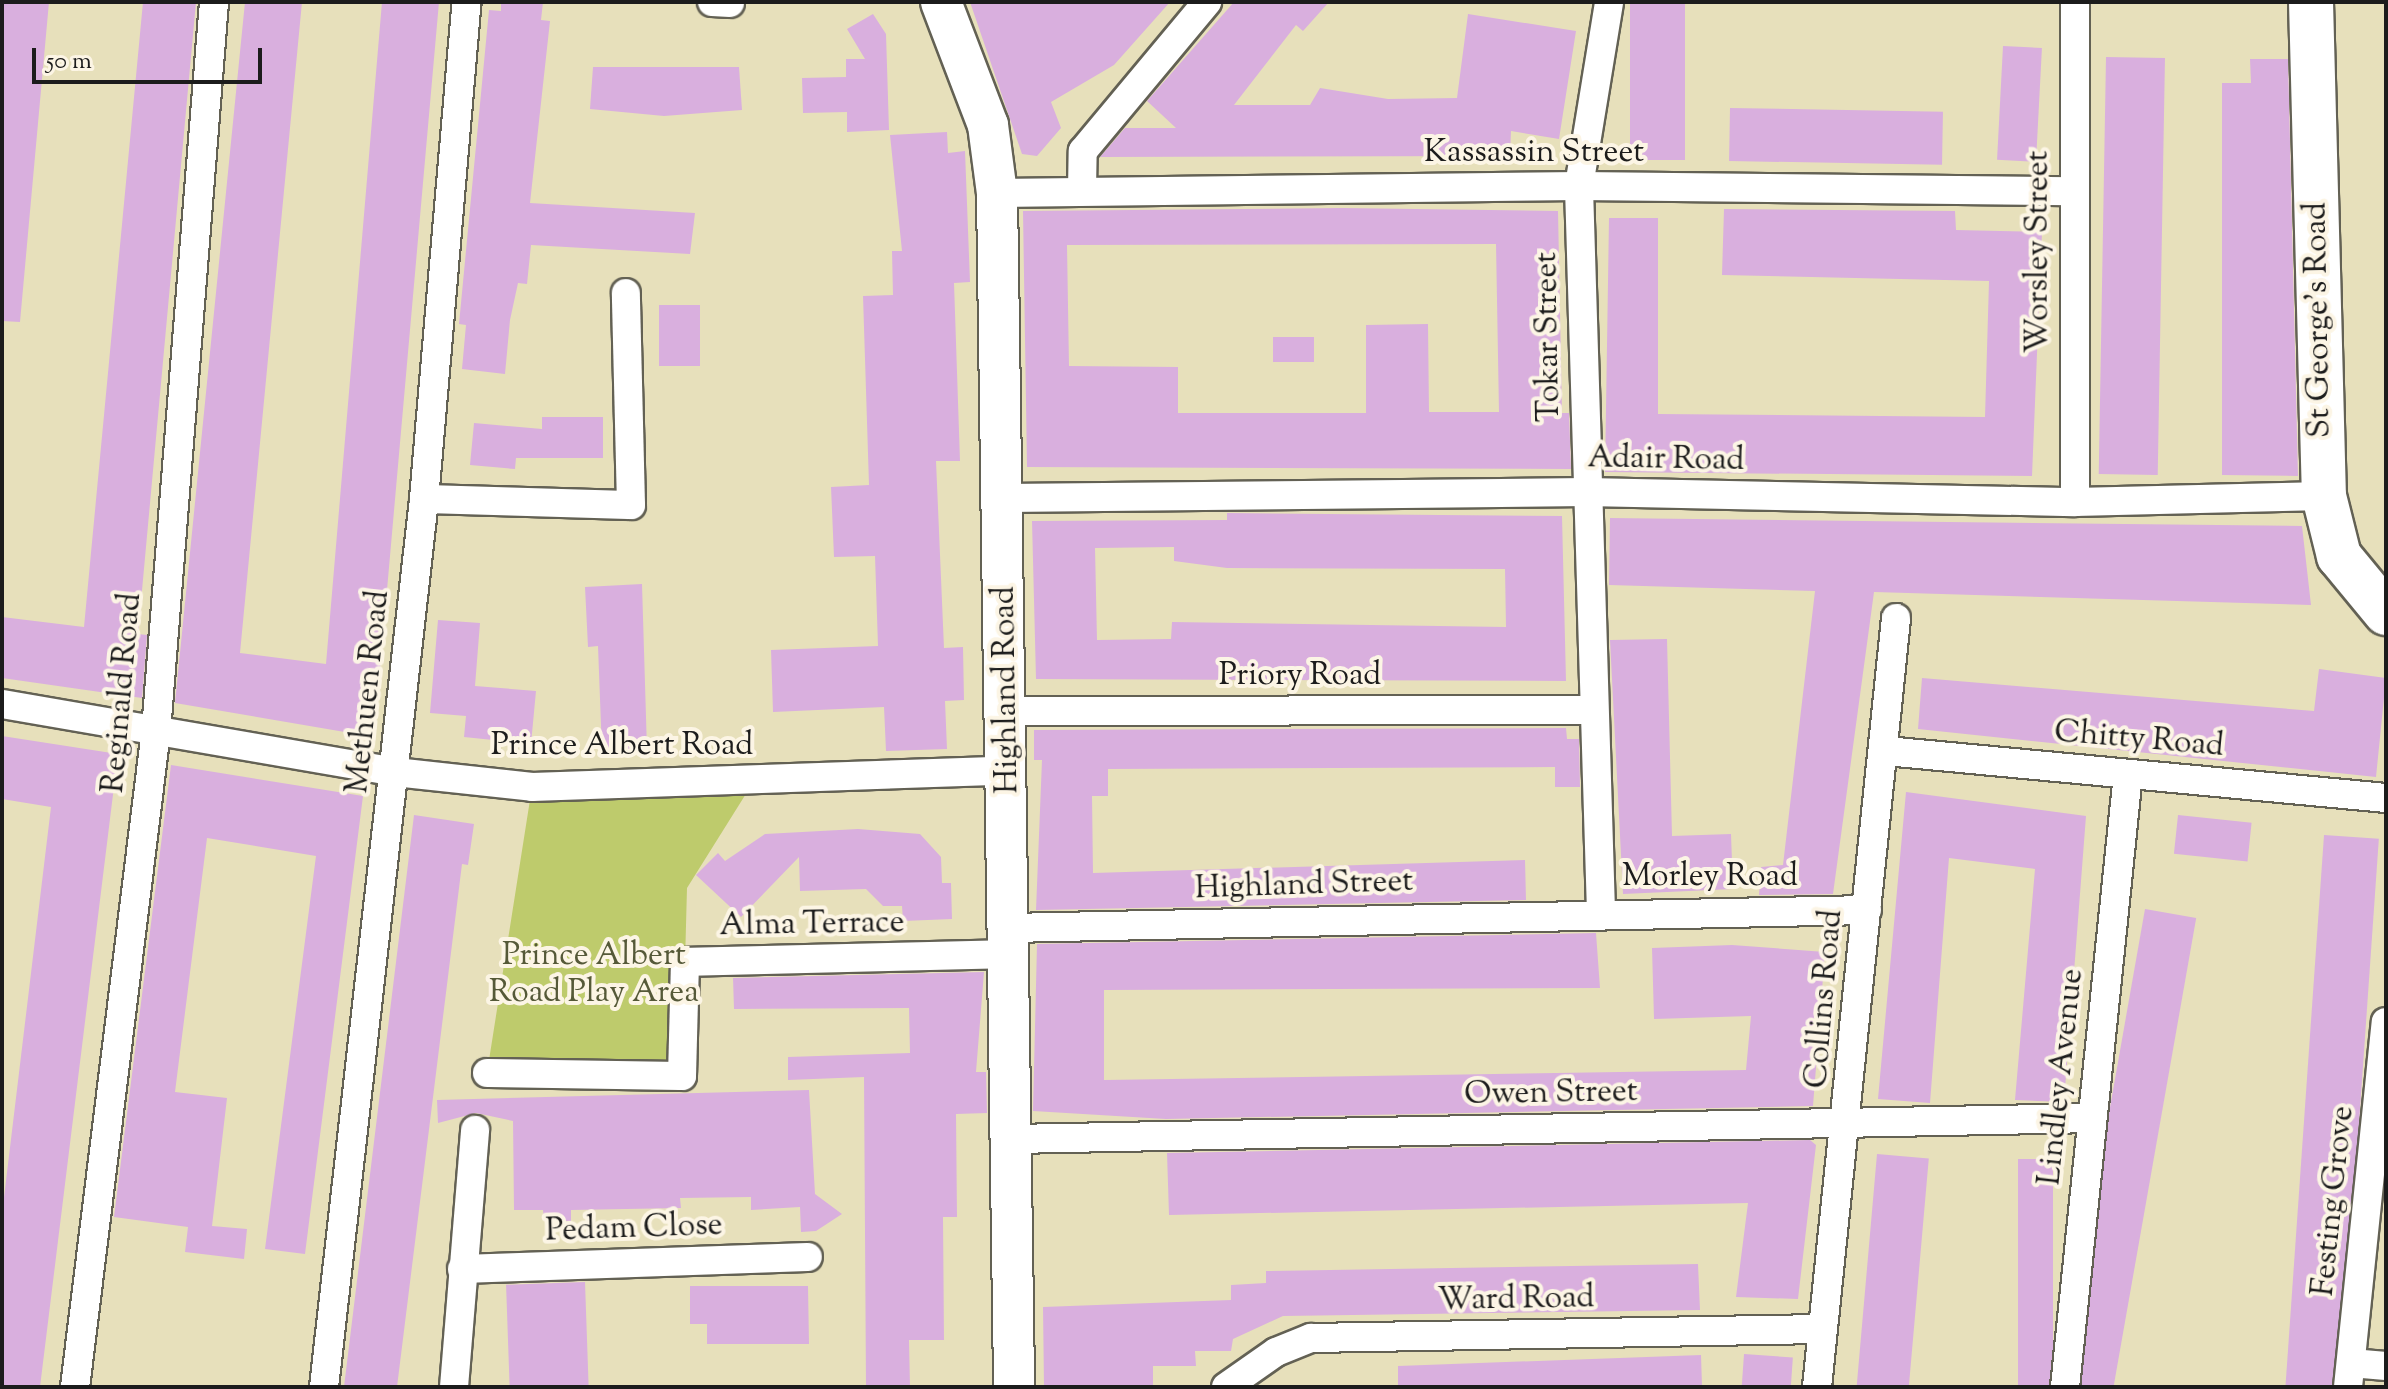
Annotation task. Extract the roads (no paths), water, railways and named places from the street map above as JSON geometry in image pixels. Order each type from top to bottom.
[{"type":"main road","name":"Highland Road","points":[[941,2],[988,125],[997,193],[1005,498],[1014,1387]]},
{"type":"main road","name":"St George's Road","points":[[2312,5],[2324,496],[2339,556],[2386,613]]},
{"type":"street","name":"Reginald Road","points":[[75,1387],[156,731],[214,2]]},
{"type":"street","name":"Methuen Road","points":[[324,1387],[424,499],[467,2]]},
{"type":"street","points":[[1082,190],[1083,151],[1207,2]]},
{"type":"street","name":"Tokar Street","points":[[1601,912],[1579,186],[1609,2]]},
{"type":"street","name":"Worsley Street","points":[[2075,2],[2072,191],[2075,502]]},
{"type":"street","name":"Kassassin Street","points":[[997,193],[1579,186],[2072,191]]},
{"type":"street","points":[[424,499],[631,505],[626,293]]},
{"type":"street","name":"Adair Road","points":[[1005,498],[1587,492],[2075,502],[2324,496]]},
{"type":"street","name":"Collins Road","points":[[1817,1387],[1848,1122],[1867,910],[1886,751],[1896,618]]},
{"type":"street","name":"Prince Albert Road","points":[[2,704],[395,772],[532,787],[1008,770]]},
{"type":"street","name":"Priory Road","points":[[1007,711],[1593,710]]},
{"type":"street","name":"Chitty Road","points":[[1886,751],[2386,798]]},
{"type":"street","name":"Lindley Avenue","points":[[2065,1387],[2128,774]]},
{"type":"street","name":"Morley Road","points":[[1601,912],[1867,910]]},
{"type":"street","name":"Highland Street","points":[[1009,941],[1601,912]]},
{"type":"street","name":"Alma Terrace","points":[[487,1073],[682,1076],[685,962],[1009,941]]},
{"type":"street","name":"Festing Grove","points":[[2350,1375],[2386,1022]]},
{"type":"street","name":"Owen Street","points":[[1012,1139],[2092,1118]]},
{"type":"street","points":[[454,1387],[475,1130]]},
{"type":"street","name":"Pedam Close","points":[[462,1269],[808,1257]]},
{"type":"street","name":"Ward Road","points":[[1226,1387],[1276,1352],[1311,1338],[1822,1329]]},
{"type":"street","points":[[2350,1375],[2386,1366]]},
{"type":"park label","name":"Prince Albert Road Play Area","points":[[594,976]]}]
